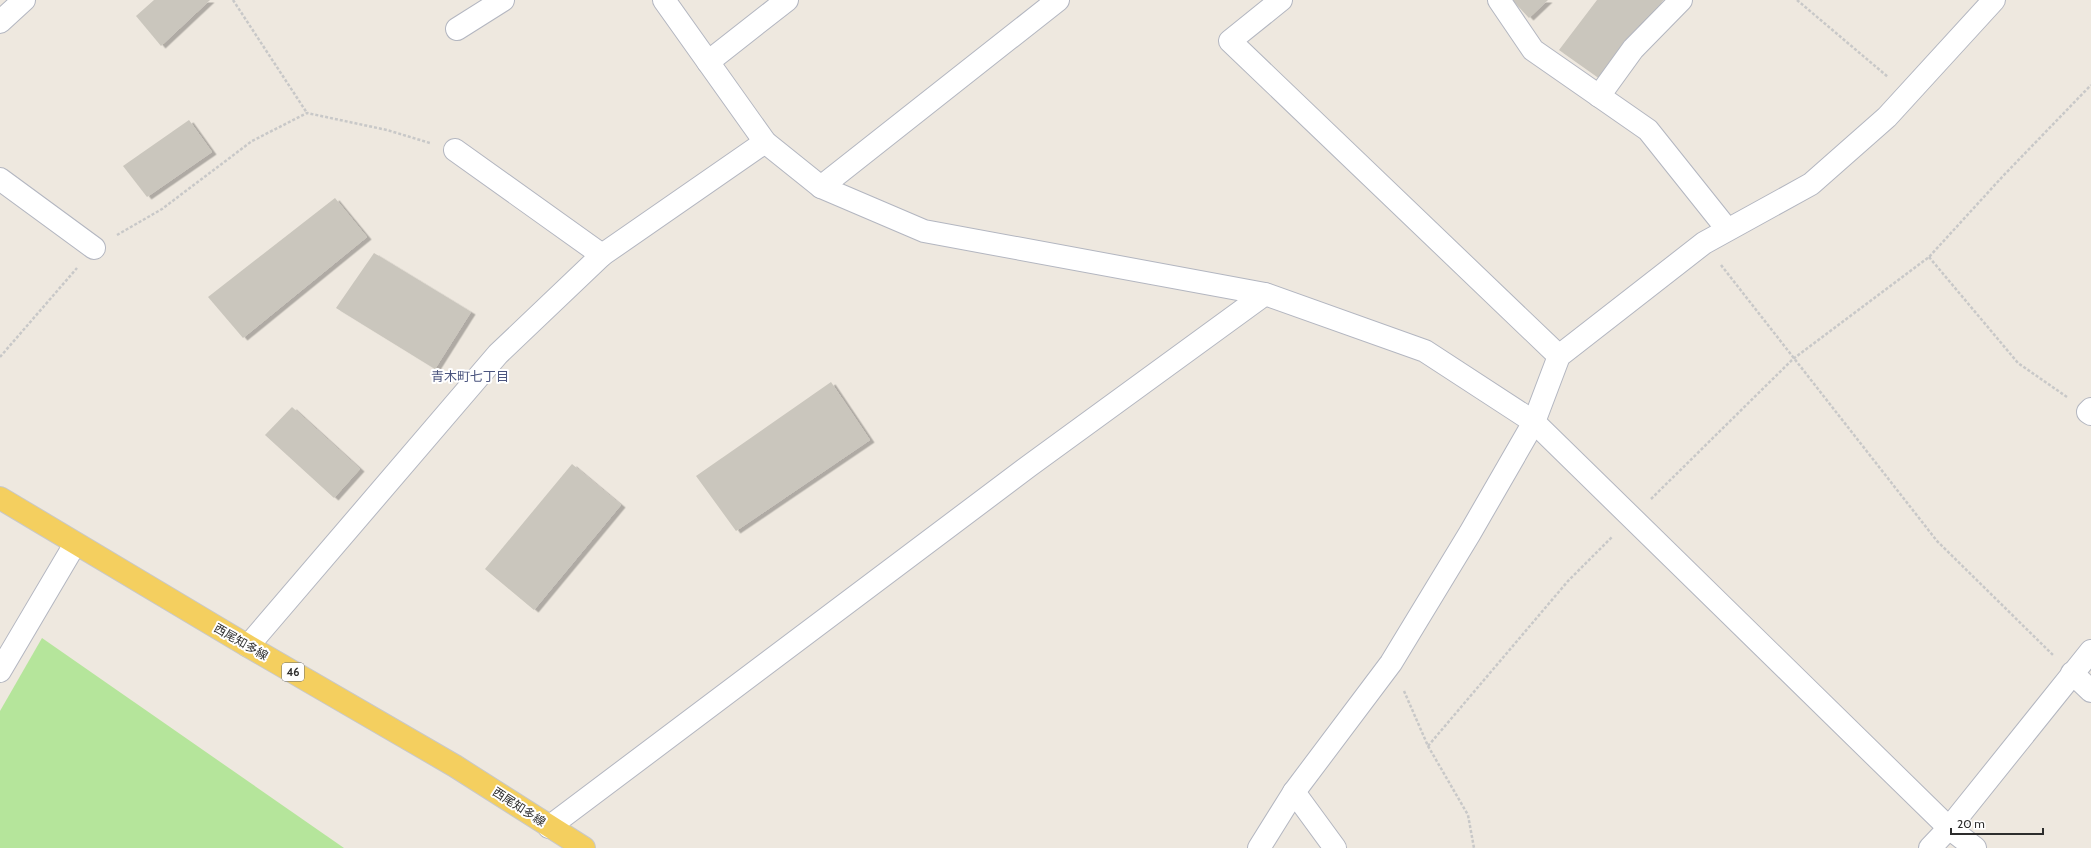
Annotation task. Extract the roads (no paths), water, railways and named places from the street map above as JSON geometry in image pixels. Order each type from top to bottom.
[{"type":"main road","name":"西尾知多線","points":[[0,498],[248,646],[455,766],[584,848]]},
{"type":"street","points":[[0,22],[24,0]]},
{"type":"street","points":[[457,29],[503,0]]},
{"type":"street","points":[[664,0],[765,142],[821,187],[924,232],[1265,294],[1425,351],[1534,422],[1948,828],[1975,848]]},
{"type":"street","points":[[708,62],[787,0]]},
{"type":"street","points":[[821,187],[1058,0]]},
{"type":"street","points":[[1281,0],[1230,41],[1558,356]]},
{"type":"street","points":[[1498,0],[1533,50],[1648,130],[1727,229]]},
{"type":"street","points":[[1599,96],[1633,49],[1681,0]]},
{"type":"street","points":[[1259,848],[1294,792],[1391,663],[1470,533],[1534,422],[1558,356],[1704,243],[1811,184],[1887,116],[1908,94],[1982,5]]},
{"type":"street","points":[[248,646],[498,354],[602,255],[765,142]]},
{"type":"street","points":[[455,150],[602,255]]},
{"type":"street","points":[[0,179],[94,248]]},
{"type":"street","points":[[549,827],[1029,466],[1265,294]]},
{"type":"street","points":[[0,671],[75,544]]},
{"type":"street","points":[[1930,848],[1948,828],[2091,651]]},
{"type":"street","points":[[2072,673],[2091,691]]},
{"type":"street","points":[[1294,792],[1335,848]]},
{"type":"district","name":"青木町七丁目","points":[[470,376]]}]
